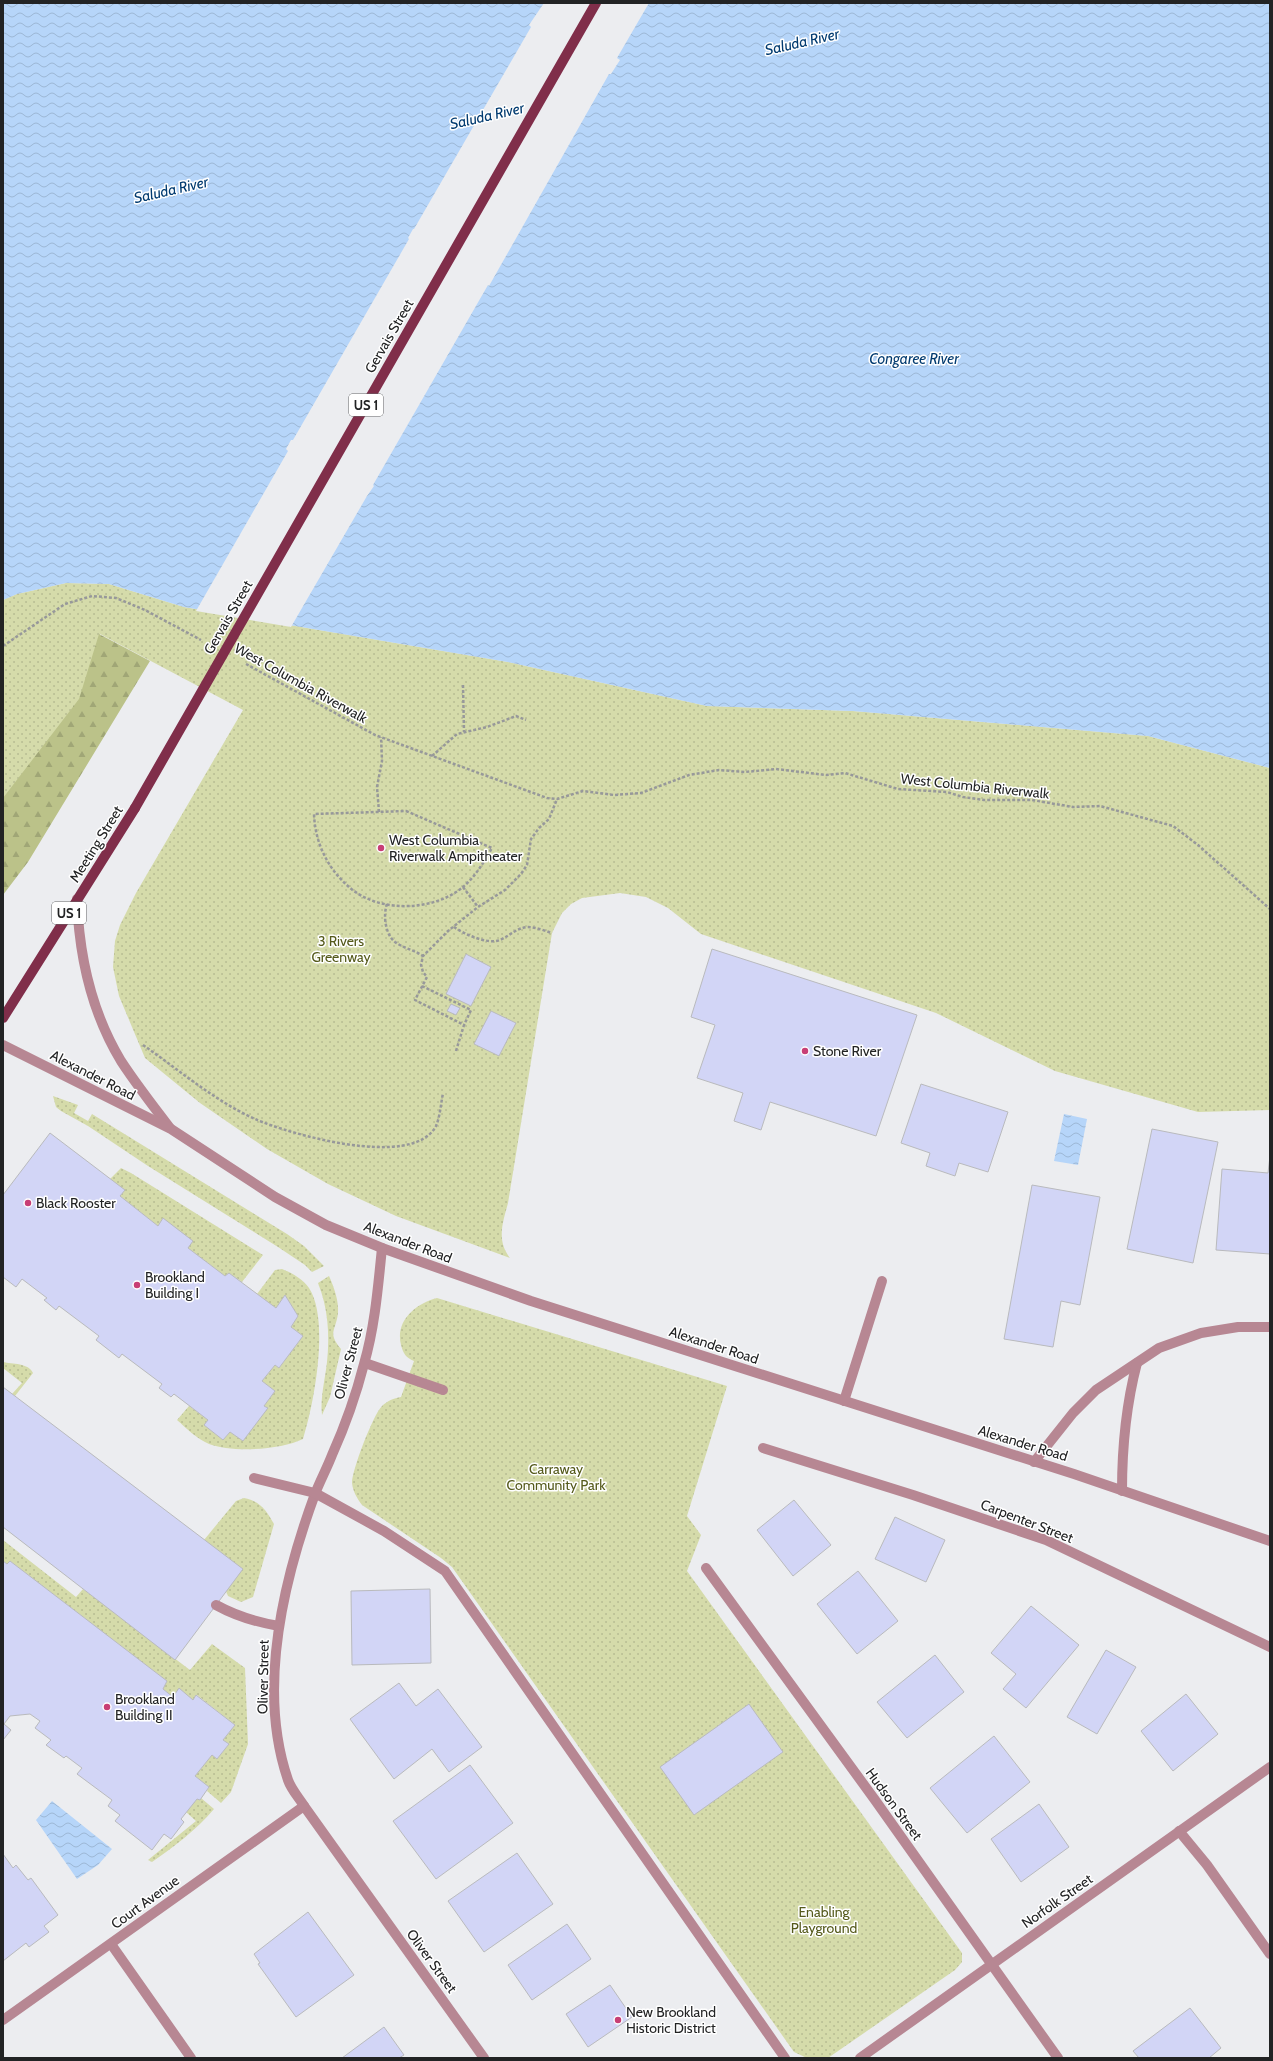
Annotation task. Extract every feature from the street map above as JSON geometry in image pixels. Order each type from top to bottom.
[{"type":"main road","name":"Gervais Street","points":[[135,808],[596,3]]},
{"type":"main road","name":"Meeting Street","points":[[3,1018],[135,808]]},
{"type":"street","name":"Alexander Road","points":[[77,899],[81,944],[88,977],[100,1017],[121,1060],[171,1129]]},
{"type":"street","name":"Alexander Road","points":[[3,1045],[171,1129],[275,1197],[326,1225],[382,1248],[531,1302],[1074,1474],[1270,1541]]},
{"type":"street","name":"Oliver Street","points":[[382,1248],[375,1317],[365,1364],[348,1415],[315,1493],[296,1555],[278,1626],[275,1671],[278,1744],[289,1782],[304,1806],[484,2058]]},
{"type":"street","points":[[844,1401],[882,1281]]},
{"type":"street","points":[[1034,1462],[1073,1414],[1096,1390],[1159,1348],[1201,1333],[1238,1327],[1270,1327]]},
{"type":"street","points":[[1122,1491],[1122,1454],[1129,1392],[1137,1363]]},
{"type":"street","points":[[365,1364],[443,1390]]},
{"type":"street","name":"Carpenter Street","points":[[763,1448],[913,1495],[1046,1540],[1270,1647]]},
{"type":"street","points":[[254,1478],[315,1493],[384,1531],[445,1571],[785,2058]]},
{"type":"street","name":"Hudson Street","points":[[706,1568],[1058,2058]]},
{"type":"street","points":[[216,1604],[236,1616],[256,1622],[278,1626]]},
{"type":"street","name":"Norfolk Street","points":[[860,2058],[1270,1767]]},
{"type":"street","name":"Court Avenue","points":[[3,2020],[304,1806]]},
{"type":"street","points":[[1179,1831],[1207,1865],[1270,1954]]},
{"type":"street","points":[[111,1944],[191,2058]]},
{"type":"path","points":[[3,646],[65,604],[92,596],[116,598],[145,610],[207,643]]},
{"type":"path","name":"West Columbia Riverwalk","points":[[242,661],[382,737],[547,798],[557,799],[583,791],[614,795],[641,793],[689,775],[719,770],[745,772],[776,768],[826,775],[845,773],[898,788],[947,792],[963,797],[984,800],[1032,800],[1072,807],[1100,806],[1173,826],[1198,844],[1270,910]]},
{"type":"path","points":[[463,685],[464,732]]},
{"type":"path","points":[[432,756],[457,734],[487,727],[516,716],[526,720]]},
{"type":"path","points":[[379,812],[377,787],[382,761],[382,737]]},
{"type":"path","points":[[464,1025],[415,1000],[427,976],[423,972],[421,965],[423,956],[478,907],[505,890],[522,874],[526,865],[531,839],[548,819],[557,799]]},
{"type":"path","points":[[406,810],[492,848],[484,862],[463,887],[447,897],[430,903],[411,906],[386,904],[364,896],[349,887],[323,854],[314,830],[314,814],[406,810]]},
{"type":"path","points":[[463,887],[478,907]]},
{"type":"path","points":[[386,904],[386,923],[389,933],[394,941],[423,956]]},
{"type":"path","points":[[454,927],[464,934],[499,941],[517,930],[530,927],[552,933]]},
{"type":"path","points":[[422,986],[471,1010],[464,1025],[456,1051]]},
{"type":"path","points":[[141,1044],[220,1099],[254,1118],[315,1137],[361,1146],[388,1148],[410,1144],[424,1138],[436,1126],[443,1094]]},
{"type":"green space","name":"3 Rivers Greenway","points":[[66,583],[109,584],[184,607],[508,662],[707,706],[853,711],[1148,736],[1270,768],[1270,1110],[1198,1112],[1055,1071],[936,1013],[701,934],[668,908],[646,897],[620,893],[582,898],[571,904],[562,913],[552,933],[508,1203],[502,1231],[503,1244],[510,1258],[396,1216],[328,1184],[267,1149],[200,1103],[145,1058],[119,996],[113,967],[115,941],[120,925],[136,893],[243,710],[100,634],[88,702],[3,839],[3,600],[17,594]]},
{"type":"green space","points":[[99,634],[150,661],[28,862],[3,895],[3,798],[79,699]]},
{"type":"green space","points":[[53,1096],[78,1105],[74,1113],[88,1121],[92,1114],[287,1234],[304,1246],[324,1266],[312,1272],[305,1265],[278,1247],[148,1166],[88,1126],[61,1111],[56,1107]]},
{"type":"green space","points":[[121,1168],[263,1255],[242,1282],[229,1273],[225,1276],[188,1248],[163,1218],[158,1226],[120,1196],[124,1190],[110,1179]]},
{"type":"green space","points":[[282,1269],[290,1272],[304,1282],[309,1288],[315,1302],[318,1320],[318,1362],[312,1405],[303,1439],[282,1446],[256,1449],[231,1449],[209,1444],[188,1430],[177,1420],[189,1406],[208,1420],[204,1425],[223,1440],[230,1432],[243,1441],[275,1391],[262,1381],[275,1365],[279,1368],[303,1336],[291,1327],[298,1316],[285,1295],[276,1308],[257,1294],[275,1270]]},
{"type":"green space","points":[[329,1276],[338,1304],[338,1313],[333,1335],[341,1349],[330,1397],[322,1415],[328,1332],[324,1302],[318,1283]]},
{"type":"green space","name":"Carraway Community Park","points":[[437,1298],[727,1386],[687,1516],[701,1535],[687,1571],[962,1953],[962,1962],[955,1970],[828,2058],[807,2058],[794,2052],[452,1567],[362,1505],[356,1495],[352,1483],[353,1476],[359,1455],[369,1431],[378,1411],[382,1406],[391,1400],[401,1397],[414,1361],[405,1355],[401,1345],[401,1328],[408,1315],[414,1309],[421,1304]]},
{"type":"green space","points":[[3,1362],[28,1367],[33,1373],[15,1396],[12,1394],[22,1383],[3,1368]]},
{"type":"green space","points":[[244,1498],[254,1501],[262,1507],[274,1524],[253,1597],[241,1602],[228,1596],[204,1540],[236,1501]]},
{"type":"green space","points":[[3,1540],[76,1597],[83,1589],[190,1670],[212,1644],[245,1668],[248,1744],[231,1792],[221,1803],[207,1791],[209,1787],[195,1776],[212,1755],[217,1759],[229,1744],[223,1740],[235,1725],[197,1695],[193,1700],[179,1689],[173,1697],[163,1689],[167,1681],[10,1561],[7,1564],[3,1561]]},
{"type":"green space","points":[[201,1798],[214,1809],[193,1831],[177,1844],[152,1862],[148,1860],[196,1821],[186,1812],[197,1799],[200,1800]]},
{"type":"water","name":"Congaree River","points":[[3,3],[1270,3],[1270,768],[1148,736],[853,711],[707,706],[508,662],[184,607],[109,584],[66,583],[17,594],[3,600]]},
{"type":"water","points":[[1064,1114],[1087,1119],[1078,1165],[1054,1161]]},
{"type":"water","points":[[52,1801],[112,1849],[98,1865],[77,1879],[36,1820]]},
{"type":"pier","points":[[544,3],[649,3],[617,58],[620,60],[611,74],[609,74],[489,286],[488,285],[373,485],[374,486],[291,627],[196,611],[288,451],[286,449],[291,440],[293,440],[409,239],[408,238],[413,229],[531,27],[529,25]]},
{"type":"building","name":"Stone River","points":[[712,949],[917,1015],[876,1136],[770,1102],[761,1130],[734,1121],[743,1093],[697,1078],[715,1025],[691,1017]]},
{"type":"building","points":[[466,954],[491,967],[471,1006],[446,994]]},
{"type":"building","points":[[451,1004],[460,1008],[456,1015],[447,1011]]},
{"type":"building","points":[[491,1011],[516,1023],[499,1056],[474,1044]]},
{"type":"building","points":[[921,1084],[1008,1112],[988,1172],[959,1163],[955,1176],[926,1166],[930,1153],[901,1143]]},
{"type":"building","points":[[1152,1129],[1218,1142],[1193,1263],[1127,1249]]},
{"type":"building","name":"Brookland Building I","points":[[50,1133],[125,1190],[120,1196],[158,1226],[163,1218],[193,1241],[188,1248],[225,1276],[229,1273],[276,1308],[285,1295],[298,1316],[291,1327],[303,1336],[279,1368],[275,1365],[262,1381],[275,1391],[264,1406],[268,1408],[243,1441],[230,1432],[223,1440],[204,1425],[208,1420],[174,1394],[171,1397],[159,1388],[162,1384],[122,1354],[119,1358],[96,1340],[99,1336],[59,1306],[56,1310],[44,1300],[47,1298],[22,1279],[16,1287],[3,1277],[3,1195]]},
{"type":"building","points":[[1270,1156],[1270,1254],[1216,1250],[1222,1169],[1268,1173]]},
{"type":"building","points":[[1032,1185],[1100,1197],[1080,1305],[1061,1301],[1053,1347],[1004,1339]]},
{"type":"building","points":[[3,1387],[243,1569],[175,1660],[3,1527]]},
{"type":"building","points":[[794,1500],[831,1545],[793,1576],[757,1530]]},
{"type":"building","points":[[895,1517],[945,1540],[926,1582],[875,1559]]},
{"type":"building","name":"Brookland Building II","points":[[3,1561],[7,1564],[10,1561],[167,1681],[163,1689],[173,1697],[179,1688],[193,1700],[196,1695],[235,1725],[223,1740],[229,1744],[217,1759],[212,1755],[195,1776],[209,1787],[200,1800],[197,1799],[181,1819],[184,1822],[171,1839],[164,1834],[152,1850],[115,1821],[120,1815],[108,1806],[112,1800],[77,1774],[82,1768],[66,1756],[64,1758],[46,1745],[51,1740],[35,1728],[40,1721],[30,1714],[10,1716],[4,1724],[11,1730],[3,1740]]},
{"type":"building","points":[[858,1571],[898,1621],[857,1654],[817,1604]]},
{"type":"building","points":[[430,1589],[431,1663],[352,1665],[351,1591]]},
{"type":"building","points":[[1031,1606],[1079,1645],[1026,1708],[1003,1689],[1016,1674],[991,1653]]},
{"type":"building","points":[[1106,1650],[1136,1667],[1097,1734],[1067,1717]]},
{"type":"building","points":[[935,1655],[964,1692],[907,1738],[877,1702]]},
{"type":"building","points":[[399,1683],[416,1706],[438,1689],[482,1747],[449,1772],[432,1749],[394,1779],[350,1719]]},
{"type":"building","points":[[1186,1694],[1218,1734],[1173,1771],[1141,1731]]},
{"type":"building","points":[[749,1704],[783,1752],[694,1815],[660,1767]]},
{"type":"building","points":[[994,1736],[1030,1782],[967,1833],[930,1788]]},
{"type":"building","points":[[470,1765],[513,1823],[436,1879],[393,1821]]},
{"type":"building","points":[[1039,1804],[1069,1847],[1021,1882],[991,1839]]},
{"type":"building","points":[[517,1853],[553,1904],[484,1952],[448,1901]]},
{"type":"building","points":[[3,1854],[13,1868],[16,1865],[28,1880],[31,1878],[58,1915],[44,1926],[49,1932],[29,1947],[26,1943],[3,1961]]},
{"type":"building","points":[[308,1912],[354,1975],[296,2017],[258,1964],[260,1963],[254,1954]]},
{"type":"building","points":[[567,1924],[591,1959],[532,2000],[508,1965]]},
{"type":"building","points":[[610,1985],[632,2017],[588,2047],[566,2014]]},
{"type":"building","points":[[1190,2008],[1221,2048],[1209,2058],[1139,2058],[1133,2051]]},
{"type":"building","points":[[384,2027],[404,2055],[399,2058],[342,2058]]},
{"type":"place","name":"West Columbia Riverwalk Ampitheater","points":[[381,848]]},
{"type":"place","name":"Stone River","points":[[805,1051]]},
{"type":"place","name":"Black Rooster","points":[[28,1203]]},
{"type":"place","name":"Brookland Building I","points":[[137,1285]]},
{"type":"place","name":"Brookland Building II","points":[[107,1707]]},
{"type":"place","name":"New Brookland Historic District","points":[[618,2020]]},
{"type":"water label","name":"Saluda River","points":[[802,42]]},
{"type":"water label","name":"Saluda River","points":[[487,116]]},
{"type":"water label","name":"Saluda River","points":[[171,190]]},
{"type":"park label","name":"Enabling Playground","points":[[824,1920]]}]
